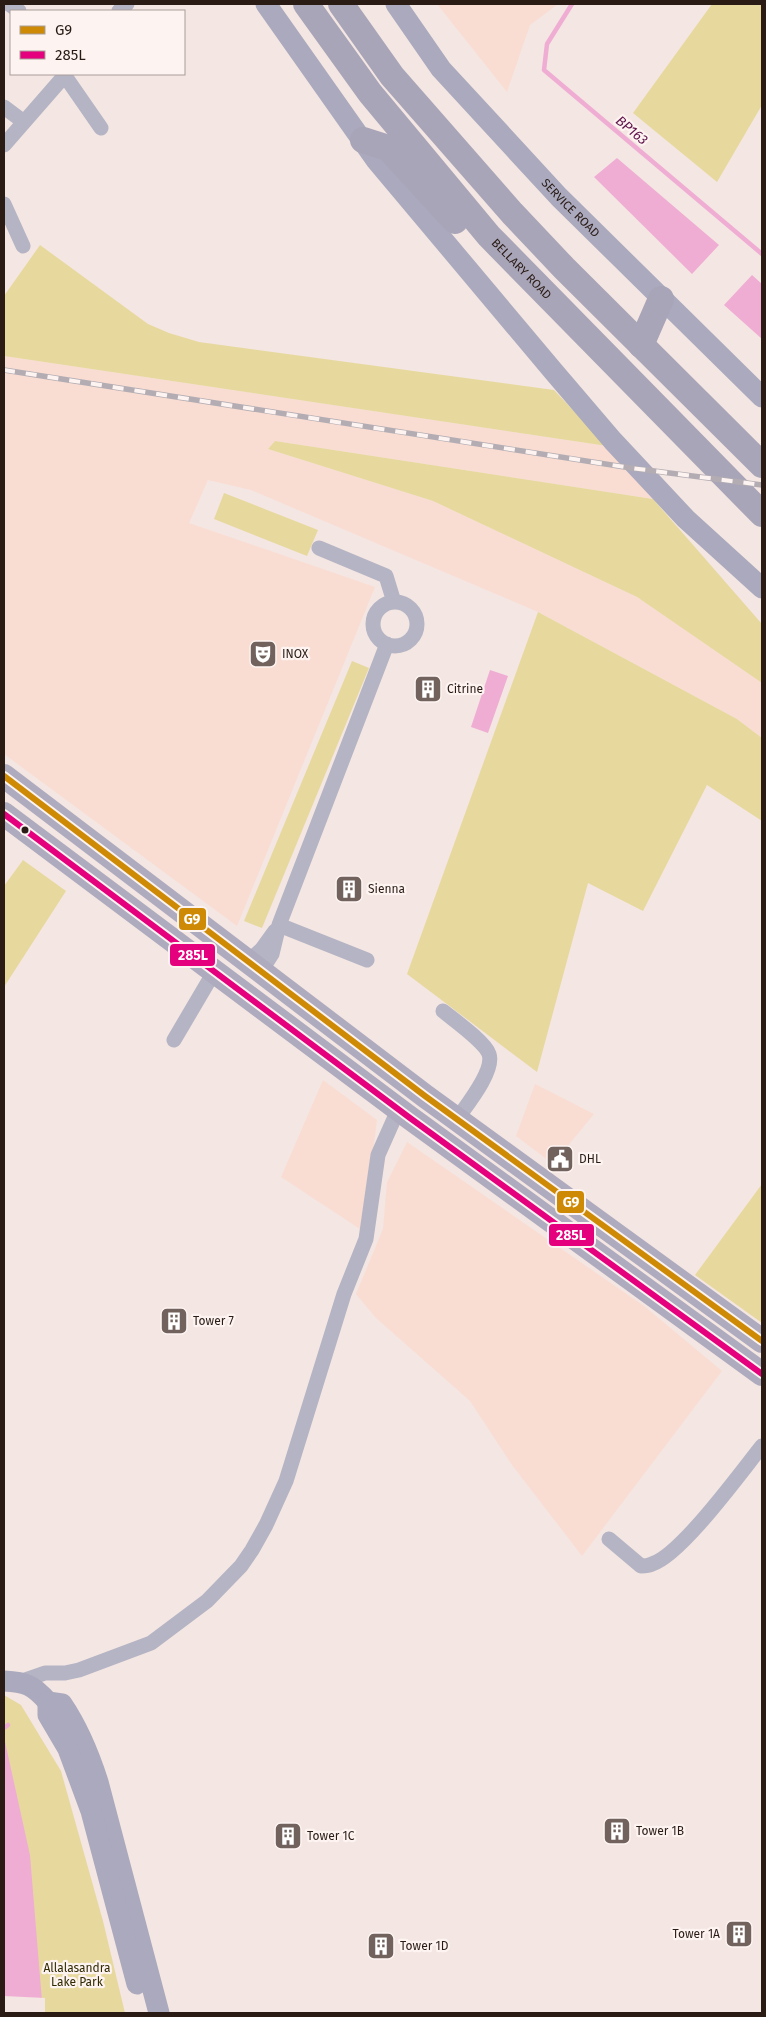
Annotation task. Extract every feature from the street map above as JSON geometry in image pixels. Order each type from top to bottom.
[{"type":"highway","name":"BELLARY ROAD","points":[[306,4],[370,93],[490,236],[762,514]]},
{"type":"highway","points":[[341,4],[392,76],[512,213],[640,345],[762,465]]},
{"type":"highway","points":[[363,140],[388,148],[457,223],[490,236]]},
{"type":"highway","points":[[640,345],[661,299]]},
{"type":"main road","points":[[266,4],[376,160],[614,441],[686,519],[762,588]]},
{"type":"main road","name":"SERVICE ROAD","points":[[396,4],[441,69],[560,197],[762,397]]},
{"type":"main road","points":[[4,776],[457,1119],[762,1341]]},
{"type":"main road","points":[[4,814],[398,1110],[762,1374]]},
{"type":"main road","points":[[13,1681],[37,1689],[48,1702],[48,1715],[68,1749],[90,1810],[145,2013]]},
{"type":"main road","points":[[48,1702],[62,1704],[76,1726],[86,1747],[98,1782],[159,2013]]},
{"type":"street","points":[[4,145],[65,75],[101,128]]},
{"type":"street","points":[[4,106],[24,122]]},
{"type":"street","points":[[4,204],[23,246]]},
{"type":"street","points":[[319,548],[386,576],[394,602]]},
{"type":"street","points":[[394,602],[402,602],[413,610],[416,617],[416,631],[407,642],[394,646],[387,644],[376,634],[374,620],[381,607],[394,602]]},
{"type":"street","points":[[254,967],[262,949],[279,925],[387,644]]},
{"type":"street","points":[[279,925],[366,960]]},
{"type":"street","points":[[174,1040],[214,972]]},
{"type":"street","points":[[443,1011],[478,1041],[489,1054],[490,1066],[470,1101],[457,1119]]},
{"type":"street","points":[[13,1681],[45,1673],[65,1673],[86,1668],[150,1643],[207,1601],[241,1566],[252,1550],[266,1525],[286,1481],[344,1294],[366,1238],[378,1155],[398,1110]]},
{"type":"street","points":[[609,1539],[640,1566],[653,1564],[675,1549],[700,1522],[762,1446]]},
{"type":"shaded area","points":[[437,4],[558,4],[530,25],[507,92]]},
{"type":"shaded area","points":[[617,158],[719,245],[692,274],[594,177]]},
{"type":"shaded area","points":[[752,275],[762,284],[762,339],[724,305]]},
{"type":"shaded area","points":[[4,356],[607,446],[653,499],[275,441],[268,449],[433,501],[637,597],[762,683],[762,738],[737,719],[538,612],[251,490],[208,480],[189,523],[375,587],[237,926],[4,754]]},
{"type":"shaded area","points":[[490,670],[508,676],[488,733],[471,727]]},
{"type":"shaded area","points":[[323,1080],[377,1120],[363,1231],[281,1177]]},
{"type":"shaded area","points":[[535,1084],[594,1114],[553,1164],[516,1136]]},
{"type":"shaded area","points":[[407,1142],[644,1306],[722,1371],[582,1556],[512,1465],[470,1401],[376,1318],[356,1294],[383,1229],[387,1182]]},
{"type":"shaded area","points":[[4,1737],[30,1855],[43,2013],[4,2013]]},
{"type":"green space","points":[[712,4],[762,4],[762,105],[717,182],[633,113]]},
{"type":"green space","points":[[40,245],[148,324],[169,333],[199,342],[554,390],[607,446],[4,356],[4,296]]},
{"type":"green space","points":[[275,441],[653,499],[762,624],[762,683],[637,597],[433,501],[268,449]]},
{"type":"green space","points":[[224,493],[318,530],[307,556],[214,519]]},
{"type":"green space","points":[[538,612],[737,719],[762,738],[762,821],[707,785],[643,911],[588,883],[537,1072],[407,974]]},
{"type":"green space","points":[[352,661],[369,668],[262,928],[244,921]]},
{"type":"green space","points":[[23,860],[66,891],[4,987],[4,886]]},
{"type":"green space","points":[[762,1184],[762,1323],[695,1275]]},
{"type":"green space","name":"Allalasandra Lake Park","points":[[4,1695],[21,1705],[61,1771],[103,1921],[125,2013],[4,2013]]},
{"type":"pier","points":[[4,1996],[45,1998],[45,2013],[4,2012]]},
{"type":"waterway","name":"BP163","points":[[572,4],[547,44],[544,70],[762,254]]},
{"type":"waterway","points":[[4,1728],[8,1725]]},
{"type":"railway","points":[[4,370],[631,468],[762,485]]},
{"type":"transit line","name":"G9","points":[[4,776],[425,1096],[762,1341]]},
{"type":"transit line","name":"285L","points":[[4,814],[410,1118],[762,1374]]},
{"type":"place","name":"INOX","points":[[263,654]]},
{"type":"place","name":"Citrine","points":[[428,689]]},
{"type":"place","name":"Sienna","points":[[349,889]]},
{"type":"place","name":"DHL","points":[[560,1159]]},
{"type":"place","name":"Tower 7","points":[[174,1321]]},
{"type":"place","name":"Tower 1B","points":[[617,1831]]},
{"type":"place","name":"Tower 1C","points":[[288,1836]]},
{"type":"place","name":"Tower 1A","points":[[739,1934]]},
{"type":"place","name":"Tower 1D","points":[[381,1946]]}]
